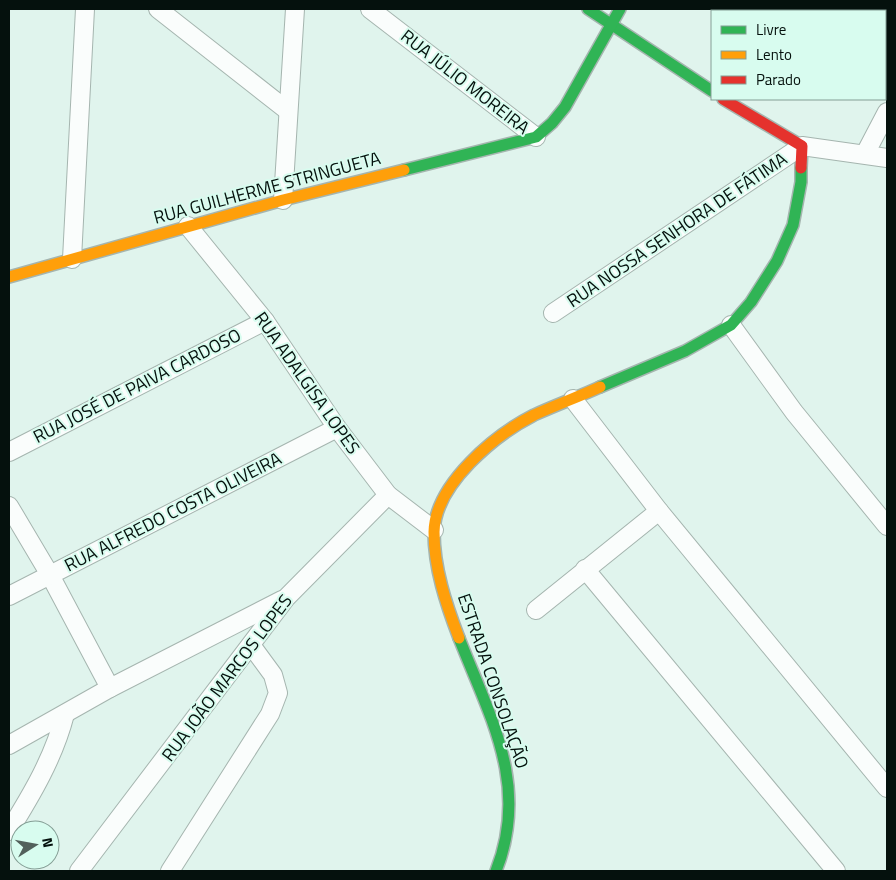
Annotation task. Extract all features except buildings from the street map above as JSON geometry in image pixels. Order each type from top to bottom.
[{"type":"main road","points":[[588,9],[711,90]]},
{"type":"main road","points":[[536,137],[556,121],[620,9]]},
{"type":"main road","points":[[727,100],[802,146]]},
{"type":"main road","name":"RUA GUILHERME STRINGUETA","points":[[9,277],[284,200],[536,137]]},
{"type":"main road","name":"ESTRADA CONSOLAÇÃO","points":[[496,871],[510,823],[510,782],[499,739],[447,607],[436,561],[434,530],[438,510],[448,489],[462,472],[483,450],[506,433],[533,416],[685,351],[730,325],[751,302],[777,262],[793,225],[801,182],[802,146]]},
{"type":"street","points":[[72,259],[85,9]]},
{"type":"street","points":[[158,9],[288,111]]},
{"type":"street","points":[[284,200],[295,9]]},
{"type":"street","name":"RUA JÚLIO MOREIRA","points":[[370,9],[536,137]]},
{"type":"street","points":[[865,154],[887,112]]},
{"type":"street","points":[[802,146],[887,158]]},
{"type":"street","name":"RUA NOSSA SENHORA DE FÁTIMA","points":[[553,313],[802,146]]},
{"type":"street","name":"RUA ADALGISA LOPES","points":[[188,226],[265,321],[337,428],[388,495],[434,530]]},
{"type":"street","name":"RUA JOSÉ DE PAIVA CARDOSO","points":[[9,452],[265,321]]},
{"type":"street","points":[[730,325],[794,412],[887,526]]},
{"type":"street","points":[[573,399],[659,511],[887,788]]},
{"type":"street","name":"RUA ALFREDO COSTA OLIVEIRA","points":[[9,596],[337,428]]},
{"type":"street","name":"RUA JOÃO MARCOS LOPES","points":[[79,871],[286,598],[388,495]]},
{"type":"street","points":[[9,506],[50,575],[110,688]]},
{"type":"street","points":[[536,610],[659,511]]},
{"type":"street","points":[[586,569],[836,871]]},
{"type":"street","points":[[9,745],[110,688],[286,598]]},
{"type":"street","points":[[170,871],[270,714],[278,693],[273,675],[251,645]]},
{"type":"street","points":[[9,831],[27,802],[52,754],[60,735],[65,714]]},
{"type":"traffic: fast","points":[[588,9],[711,90]]},
{"type":"traffic: fast","points":[[404,170],[536,137],[552,123],[565,107],[620,9]]},
{"type":"traffic: fast","points":[[600,387],[685,351],[731,325],[751,302],[777,261],[793,225],[801,182],[801,168]]},
{"type":"traffic: fast","points":[[459,638],[493,724],[502,752],[507,780],[509,809],[505,840],[496,871]]},
{"type":"traffic: slow","points":[[9,277],[283,200],[404,170]]},
{"type":"traffic: slow","points":[[459,638],[442,586],[436,559],[434,532],[437,514],[445,496],[470,463],[502,435],[534,415],[600,387]]},
{"type":"traffic: jam","points":[[725,100],[802,146],[801,168]]}]
